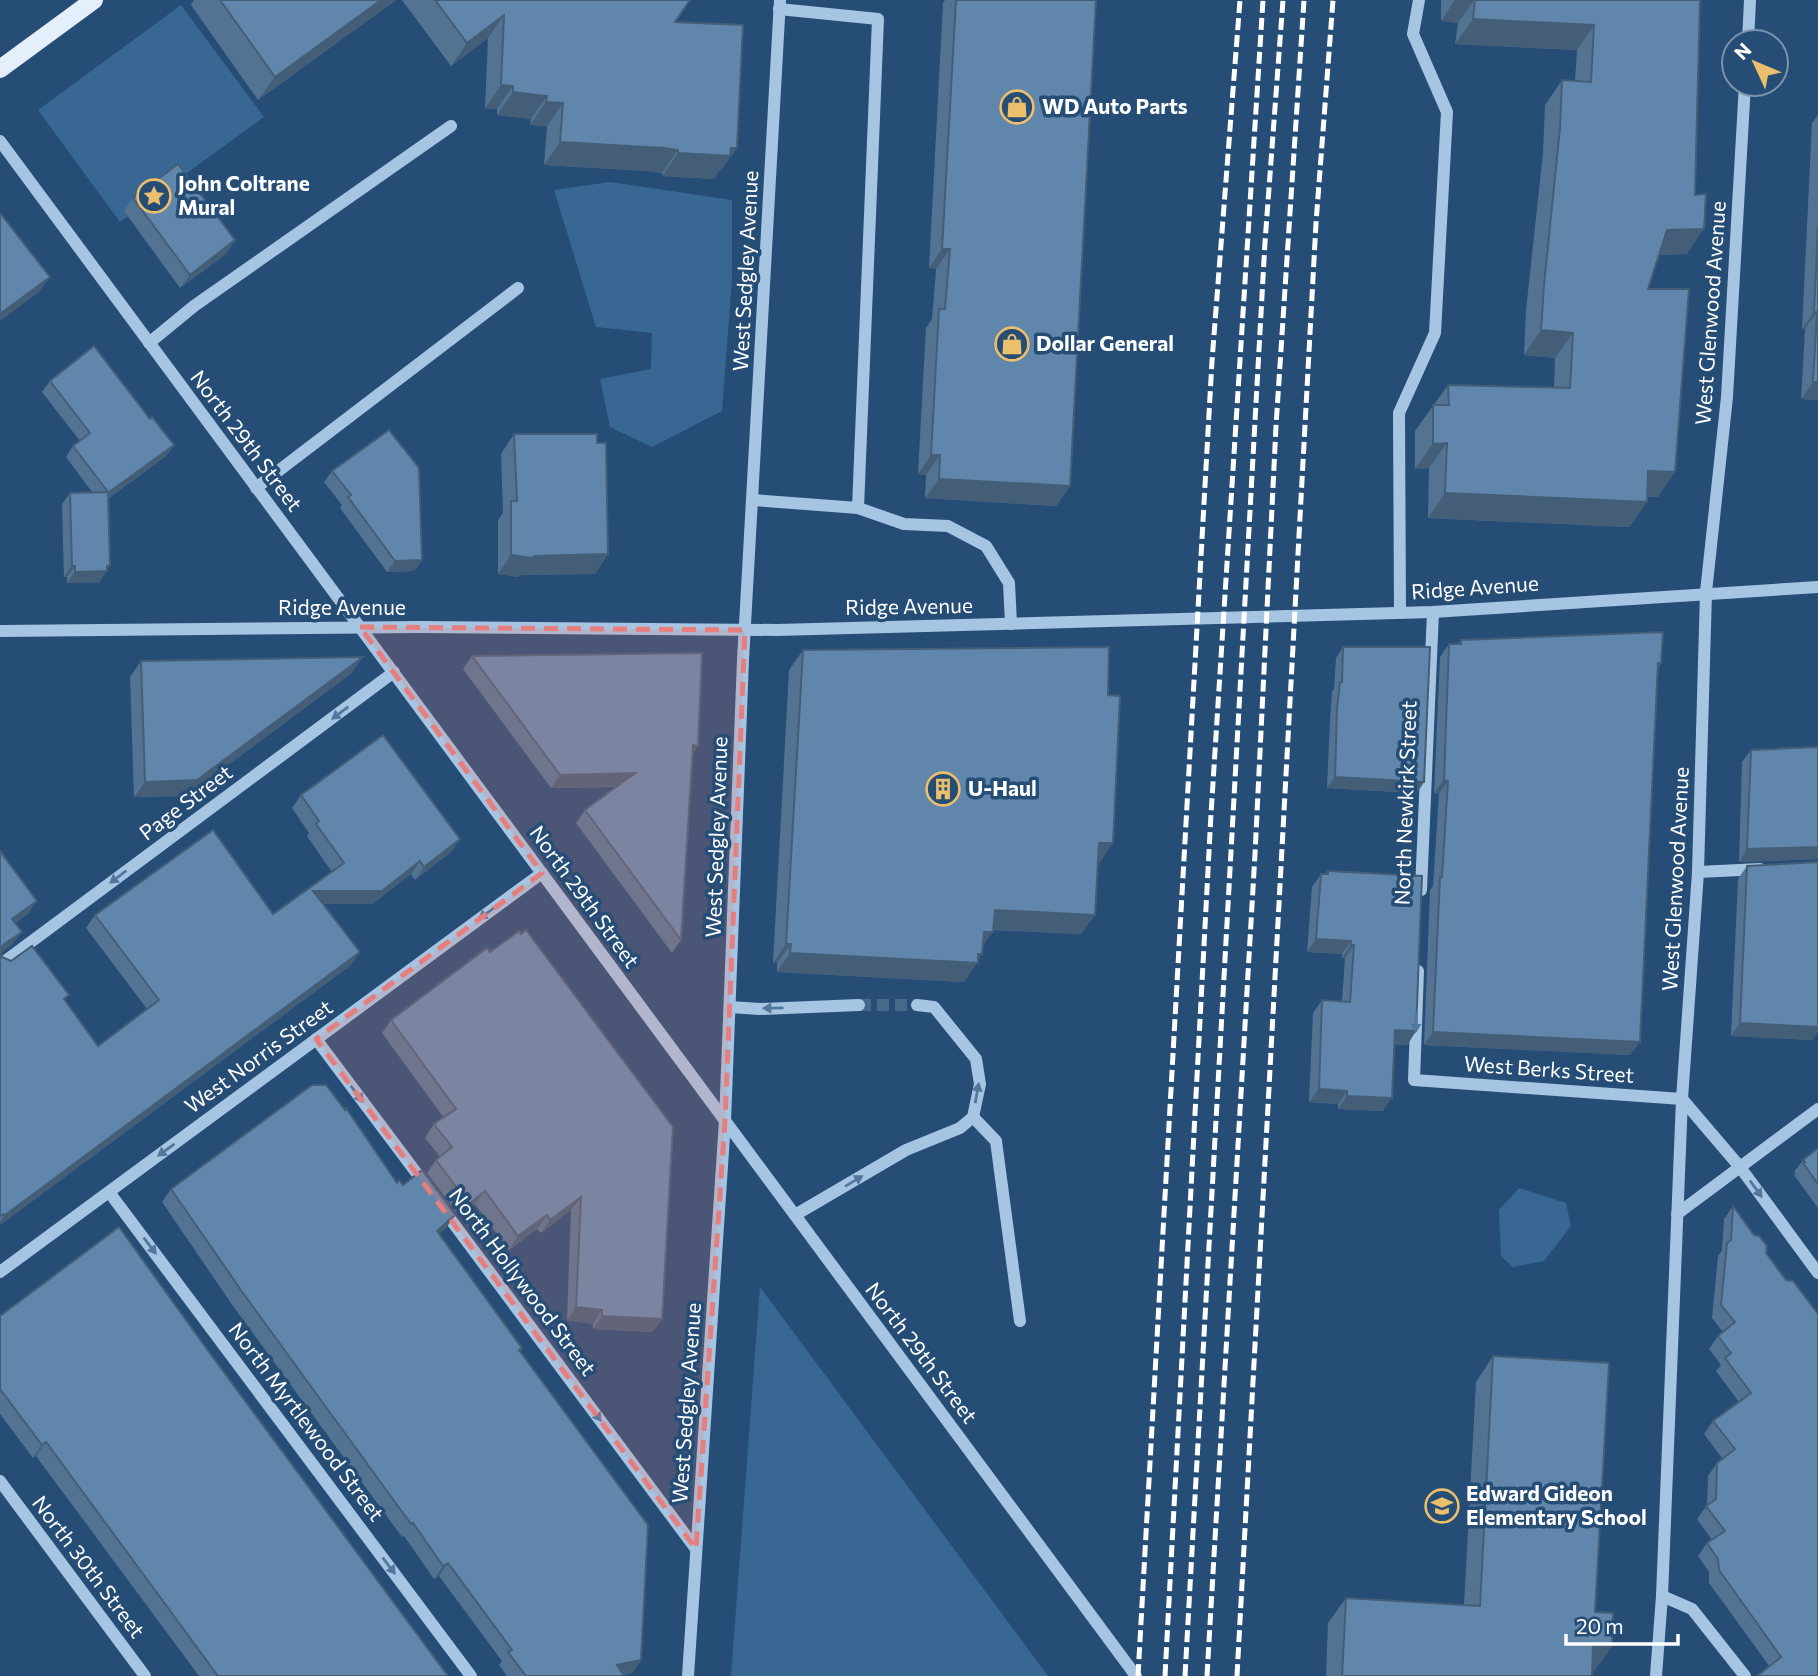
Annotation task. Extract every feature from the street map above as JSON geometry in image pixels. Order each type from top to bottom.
[{"type":"main road","points":[[0,69],[94,0]]},
{"type":"street","points":[[1400,612],[1399,413],[1435,333],[1447,111],[1413,34],[1419,0]]},
{"type":"street","points":[[1749,28],[1750,0]]},
{"type":"street","points":[[780,5],[878,19],[858,508]]},
{"type":"street","name":"West Sedgley Avenue","points":[[688,1676],[725,1121],[745,631],[780,5]]},
{"type":"street","name":"West Glenwood Avenue","points":[[1656,1676],[1662,1596],[1682,1099],[1698,872],[1706,592],[1727,397],[1744,98]]},
{"type":"street","points":[[149,343],[194,306],[451,126]]},
{"type":"street","name":"North 29th Street","points":[[0,141],[1136,1676]]},
{"type":"street","points":[[256,488],[518,288]]},
{"type":"street","points":[[752,500],[858,508],[904,524],[948,526],[986,546],[1009,583],[1011,624]]},
{"type":"street","name":"Ridge Avenue","points":[[0,631],[360,627],[745,631],[1433,612],[1706,592],[1818,587]]},
{"type":"street","name":"North Newkirk Street","points":[[1421,899],[1433,612]]},
{"type":"street","name":"Page Street","points":[[0,965],[394,672]]},
{"type":"street","points":[[1698,872],[1778,869]]},
{"type":"street","name":"West Norris Street","points":[[0,1272],[542,873]]},
{"type":"street","name":"West Berks Street","points":[[1419,954],[1414,1080],[1682,1099]]},
{"type":"street","points":[[730,1007],[760,1009],[859,1005]]},
{"type":"street","points":[[795,1215],[906,1150],[960,1128],[973,1117],[980,1084],[976,1059],[934,1007],[916,1006]]},
{"type":"street","name":"North Hollywood Street","points":[[316,1039],[696,1549]]},
{"type":"street","points":[[1682,1099],[1740,1167],[1818,1273]]},
{"type":"street","points":[[1677,1214],[1818,1109]]},
{"type":"street","points":[[973,1117],[996,1141],[1020,1321]]},
{"type":"street","name":"North Myrtlewood Street","points":[[109,1192],[471,1676]]},
{"type":"street","name":"North 30th Street","points":[[0,1481],[145,1676]]},
{"type":"street","points":[[1662,1596],[1692,1609],[1745,1676]]},
{"type":"highlighted area","points":[[360,627],[745,630],[725,1121],[696,1549],[337,1067],[316,1039],[542,873]]},
{"type":"shaded area","points":[[181,5],[264,117],[120,222],[38,110]]},
{"type":"shaded area","points":[[610,182],[732,200],[732,279],[722,411],[652,447],[610,427],[600,379],[651,369],[652,333],[596,327],[554,190]]},
{"type":"shaded area","points":[[1519,1188],[1566,1203],[1571,1226],[1544,1261],[1513,1267],[1501,1256],[1499,1210]]},
{"type":"shaded area","points":[[760,1287],[1048,1676],[731,1676]]},
{"type":"building","points":[[220,0],[381,0],[275,77]]},
{"type":"building","points":[[435,0],[690,0],[675,22],[743,25],[737,148],[731,148],[730,156],[678,153],[678,150],[664,148],[560,142],[563,103],[546,102],[547,96],[513,92],[513,86],[501,85],[504,15],[467,43]]},
{"type":"building","points":[[956,0],[1096,0],[1070,486],[939,479],[940,455],[931,455],[939,309],[945,309],[950,249],[942,249]]},
{"type":"building","points":[[1475,0],[1700,0],[1695,195],[1706,194],[1704,229],[1667,230],[1648,289],[1689,289],[1675,472],[1648,471],[1647,502],[1445,493],[1447,443],[1433,444],[1433,405],[1449,405],[1448,385],[1570,388],[1573,333],[1541,330],[1544,285],[1560,128],[1562,80],[1591,82],[1594,25],[1473,19]]},
{"type":"building","points":[[178,164],[235,240],[190,275],[133,198]]},
{"type":"building","points":[[0,213],[50,277],[0,314]]},
{"type":"building","points":[[1818,226],[1818,382],[1813,382],[1817,312],[1814,312]]},
{"type":"building","points":[[94,346],[150,419],[152,417],[174,445],[108,493],[110,565],[107,566],[107,571],[75,572],[75,566],[72,566],[70,493],[108,492],[73,446],[90,433],[50,381]]},
{"type":"building","points":[[389,430],[419,468],[422,560],[395,561],[332,471]]},
{"type":"building","points":[[514,434],[597,434],[597,443],[606,443],[608,554],[532,558],[511,555],[511,501],[517,501]]},
{"type":"building","points":[[1663,632],[1661,663],[1658,663],[1640,1042],[1433,1032],[1440,877],[1448,781],[1444,780],[1449,644],[1461,644],[1461,640]]},
{"type":"building","name":"U-Haul","points":[[1109,647],[1108,695],[1120,696],[1113,843],[1099,843],[1095,915],[995,910],[993,932],[984,932],[982,954],[978,954],[978,963],[790,953],[791,944],[786,944],[803,650]]},
{"type":"building","points":[[1343,647],[1430,647],[1424,782],[1335,777],[1337,709],[1342,682]]},
{"type":"building","points":[[702,653],[698,746],[693,745],[681,940],[585,810],[635,773],[560,775],[472,656]]},
{"type":"building","points":[[363,657],[197,780],[145,782],[141,661]]},
{"type":"building","points":[[383,735],[460,839],[424,867],[420,861],[382,891],[313,891],[360,952],[5,1215],[0,1216],[0,851],[37,901],[12,919],[22,932],[3,945],[2,957],[11,961],[32,946],[69,995],[64,999],[98,1046],[159,1000],[95,915],[213,830],[273,914],[344,863],[316,824],[319,821],[301,795]]},
{"type":"building","points":[[1818,747],[1818,847],[1747,849],[1751,750]]},
{"type":"building","points":[[1818,862],[1818,1027],[1740,1023],[1747,866]]},
{"type":"building","points":[[1328,871],[1422,876],[1416,1031],[1395,1030],[1392,1098],[1347,1096],[1347,1091],[1319,1089],[1322,1000],[1350,1002],[1354,945],[1351,945],[1351,941],[1316,939],[1321,874],[1328,874]]},
{"type":"building","points":[[526,930],[673,1127],[662,1319],[602,1316],[602,1310],[576,1307],[581,1197],[550,1220],[547,1215],[518,1236],[485,1191],[469,1204],[436,1160],[452,1147],[434,1124],[456,1109],[391,1020],[487,948],[490,952],[519,931],[521,934]]},
{"type":"building","points":[[312,1085],[326,1085],[345,1110],[346,1108],[397,1183],[399,1180],[403,1185],[422,1170],[455,1215],[437,1231],[522,1348],[519,1350],[648,1525],[641,1660],[617,1665],[624,1676],[526,1676],[508,1652],[512,1650],[448,1563],[443,1566],[413,1523],[411,1524],[171,1189]]},
{"type":"building","points":[[1818,1148],[1818,1184],[1803,1160]]},
{"type":"building","points":[[1733,1206],[1754,1235],[1759,1236],[1767,1246],[1766,1253],[1786,1280],[1793,1281],[1818,1314],[1818,1676],[1757,1676],[1781,1657],[1719,1570],[1718,1559],[1707,1543],[1725,1531],[1706,1506],[1716,1499],[1717,1463],[1735,1449],[1713,1421],[1751,1393],[1725,1358],[1731,1353],[1718,1336],[1735,1322],[1721,1305],[1727,1243],[1731,1240]]},
{"type":"building","points":[[119,1227],[448,1676],[218,1676],[46,1442],[42,1445],[0,1389],[0,1316]]},
{"type":"building","points":[[1493,1356],[1609,1363],[1595,1612],[1613,1613],[1612,1646],[1593,1645],[1592,1676],[1342,1676],[1346,1598],[1480,1606]]},
{"type":"tunnel","points":[[859,1005],[917,1005]]},
{"type":"railway","points":[[1138,1676],[1212,361],[1240,0]]},
{"type":"railway","points":[[1165,1676],[1211,814],[1263,0]]},
{"type":"railway","points":[[1185,1676],[1265,242],[1283,0]]},
{"type":"railway","points":[[1207,1676],[1255,854],[1276,426],[1304,0]]},
{"type":"railway","points":[[1237,1676],[1316,223],[1333,0]]},
{"type":"place","name":"WD Auto Parts","points":[[1017,107]]},
{"type":"place","name":"John Coltrane Mural","points":[[154,196]]},
{"type":"place","name":"Dollar General","points":[[1012,344]]},
{"type":"place","name":"U-Haul","points":[[943,789]]},
{"type":"place","name":"Edward Gideon Elementary School","points":[[1442,1506]]}]
